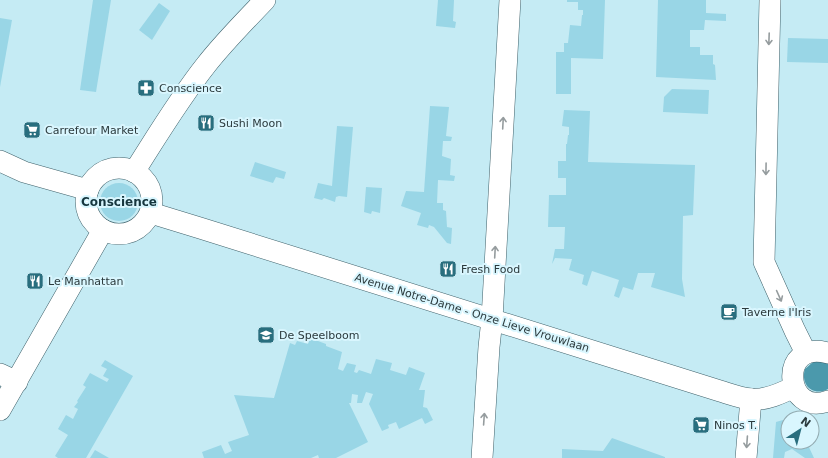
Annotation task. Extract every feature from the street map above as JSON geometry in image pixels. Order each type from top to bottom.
[{"type":"street","points":[[134,172],[176,106],[205,66],[232,34],[265,0]]},
{"type":"street","points":[[480,457],[492,319],[492,291],[510,0]]},
{"type":"street","points":[[770,0],[764,262],[806,353]]},
{"type":"street","points":[[0,161],[24,172],[88,190]]},
{"type":"street","points":[[116,168],[134,172],[142,177],[148,185],[152,199],[151,214],[146,222],[131,233],[121,235],[112,234],[95,225],[90,217],[86,199],[92,182],[107,170],[116,168]]},
{"type":"street","name":"Avenue Notre-Dame - Onze Lieve Vrouwlaan","points":[[151,214],[720,391],[750,399],[760,399],[780,394],[794,387]]},
{"type":"street","points":[[0,410],[8,378],[103,230]]},
{"type":"street","points":[[828,352],[818,350],[806,353],[796,363],[792,372],[794,387],[801,397],[809,402],[817,403],[828,401]]},
{"type":"street","points":[[746,458],[750,399]]},
{"type":"shaded area","points":[[93,0],[111,0],[96,92],[80,90]]},
{"type":"shaded area","points":[[438,0],[454,0],[453,21],[456,22],[455,28],[436,26]]},
{"type":"shaded area","points":[[567,0],[605,0],[603,59],[571,58],[571,94],[556,94],[556,52],[564,52],[564,43],[568,43],[570,25],[581,26],[583,15],[583,10],[578,10],[578,2],[567,2]]},
{"type":"shaded area","points":[[658,0],[706,0],[706,13],[726,14],[726,21],[705,20],[704,30],[690,30],[690,47],[700,47],[700,55],[713,55],[716,80],[656,77]]},
{"type":"shaded area","points":[[159,3],[170,11],[152,40],[139,30]]},
{"type":"shaded area","points":[[0,18],[12,20],[0,87]]},
{"type":"shaded area","points":[[788,38],[828,39],[828,63],[787,62]]},
{"type":"shaded area","points":[[672,89],[709,90],[708,114],[663,112],[664,97]]},
{"type":"shaded area","points":[[430,106],[449,107],[446,136],[452,137],[451,141],[443,141],[442,156],[451,159],[450,175],[455,176],[454,181],[438,180],[437,203],[443,203],[443,210],[446,211],[447,227],[452,228],[451,244],[447,243],[434,227],[429,225],[428,228],[417,225],[421,213],[401,206],[406,191],[424,192]]},
{"type":"shaded area","points":[[564,110],[590,111],[588,162],[695,165],[693,215],[683,216],[682,279],[685,297],[651,287],[655,273],[638,273],[633,290],[623,287],[619,298],[614,296],[619,280],[592,271],[587,286],[582,284],[584,275],[569,270],[572,259],[555,258],[552,264],[555,249],[564,249],[565,227],[548,227],[549,195],[566,195],[566,178],[558,178],[558,161],[566,161],[566,144],[569,135],[569,127],[562,126]]},
{"type":"shaded area","points":[[337,126],[353,127],[347,197],[336,197],[335,202],[324,198],[322,200],[314,198],[318,183],[332,186]]},
{"type":"shaded area","points":[[255,162],[286,172],[284,179],[276,177],[273,183],[250,176]]},
{"type":"shaded area","points":[[115,183],[123,183],[133,188],[137,195],[137,209],[133,216],[123,221],[115,221],[105,216],[103,213],[100,206],[100,198],[105,188],[108,186]]},
{"type":"shaded area","points":[[366,187],[382,188],[380,213],[372,211],[371,214],[364,212]]},
{"type":"shaded area","points":[[310,338],[342,352],[338,369],[343,371],[347,363],[356,365],[354,372],[357,373],[359,370],[371,374],[376,359],[392,363],[390,370],[406,375],[409,367],[425,373],[419,390],[425,390],[423,407],[427,408],[433,420],[425,424],[422,418],[399,429],[396,422],[388,425],[389,428],[382,431],[369,404],[373,394],[366,392],[362,403],[357,403],[358,395],[352,394],[351,403],[349,403],[368,442],[336,458],[319,458],[318,455],[311,458],[204,458],[202,452],[221,445],[225,454],[232,451],[228,442],[249,435],[234,395],[274,398],[290,343],[295,345],[297,341],[308,344]]},
{"type":"shaded area","points":[[105,360],[133,376],[86,458],[58,458],[55,456],[68,435],[58,429],[66,415],[73,419],[78,409],[74,407],[86,387],[83,385],[90,373],[107,382],[109,379],[103,376],[107,369],[101,366]]},
{"type":"shaded area","points":[[813,362],[823,362],[828,364],[828,389],[817,392],[809,388],[806,384],[804,380],[805,369]]},
{"type":"shaded area","points":[[780,421],[780,450],[790,450],[785,452],[784,458],[773,458],[776,422]]},
{"type":"shaded area","points":[[612,438],[665,458],[562,458],[562,449],[603,451]]},
{"type":"shaded area","points":[[95,450],[109,458],[90,458]]},
{"type":"shaded area","points":[[793,450],[810,450],[814,458],[805,458]]},
{"type":"place","name":"Conscience","points":[[146,88]]},
{"type":"place","name":"Sushi Moon","points":[[206,123]]},
{"type":"place","name":"Carrefour Market","points":[[32,130]]},
{"type":"place","name":"Fresh Food","points":[[448,269]]},
{"type":"place","name":"Le Manhattan","points":[[35,281]]},
{"type":"place","name":"Taverne l'Iris","points":[[729,312]]},
{"type":"place","name":"De Speelboom","points":[[266,335]]},
{"type":"place","name":"Ninos T.","points":[[701,425]]},
{"type":"district","name":"Conscience","points":[[119,202]]}]
